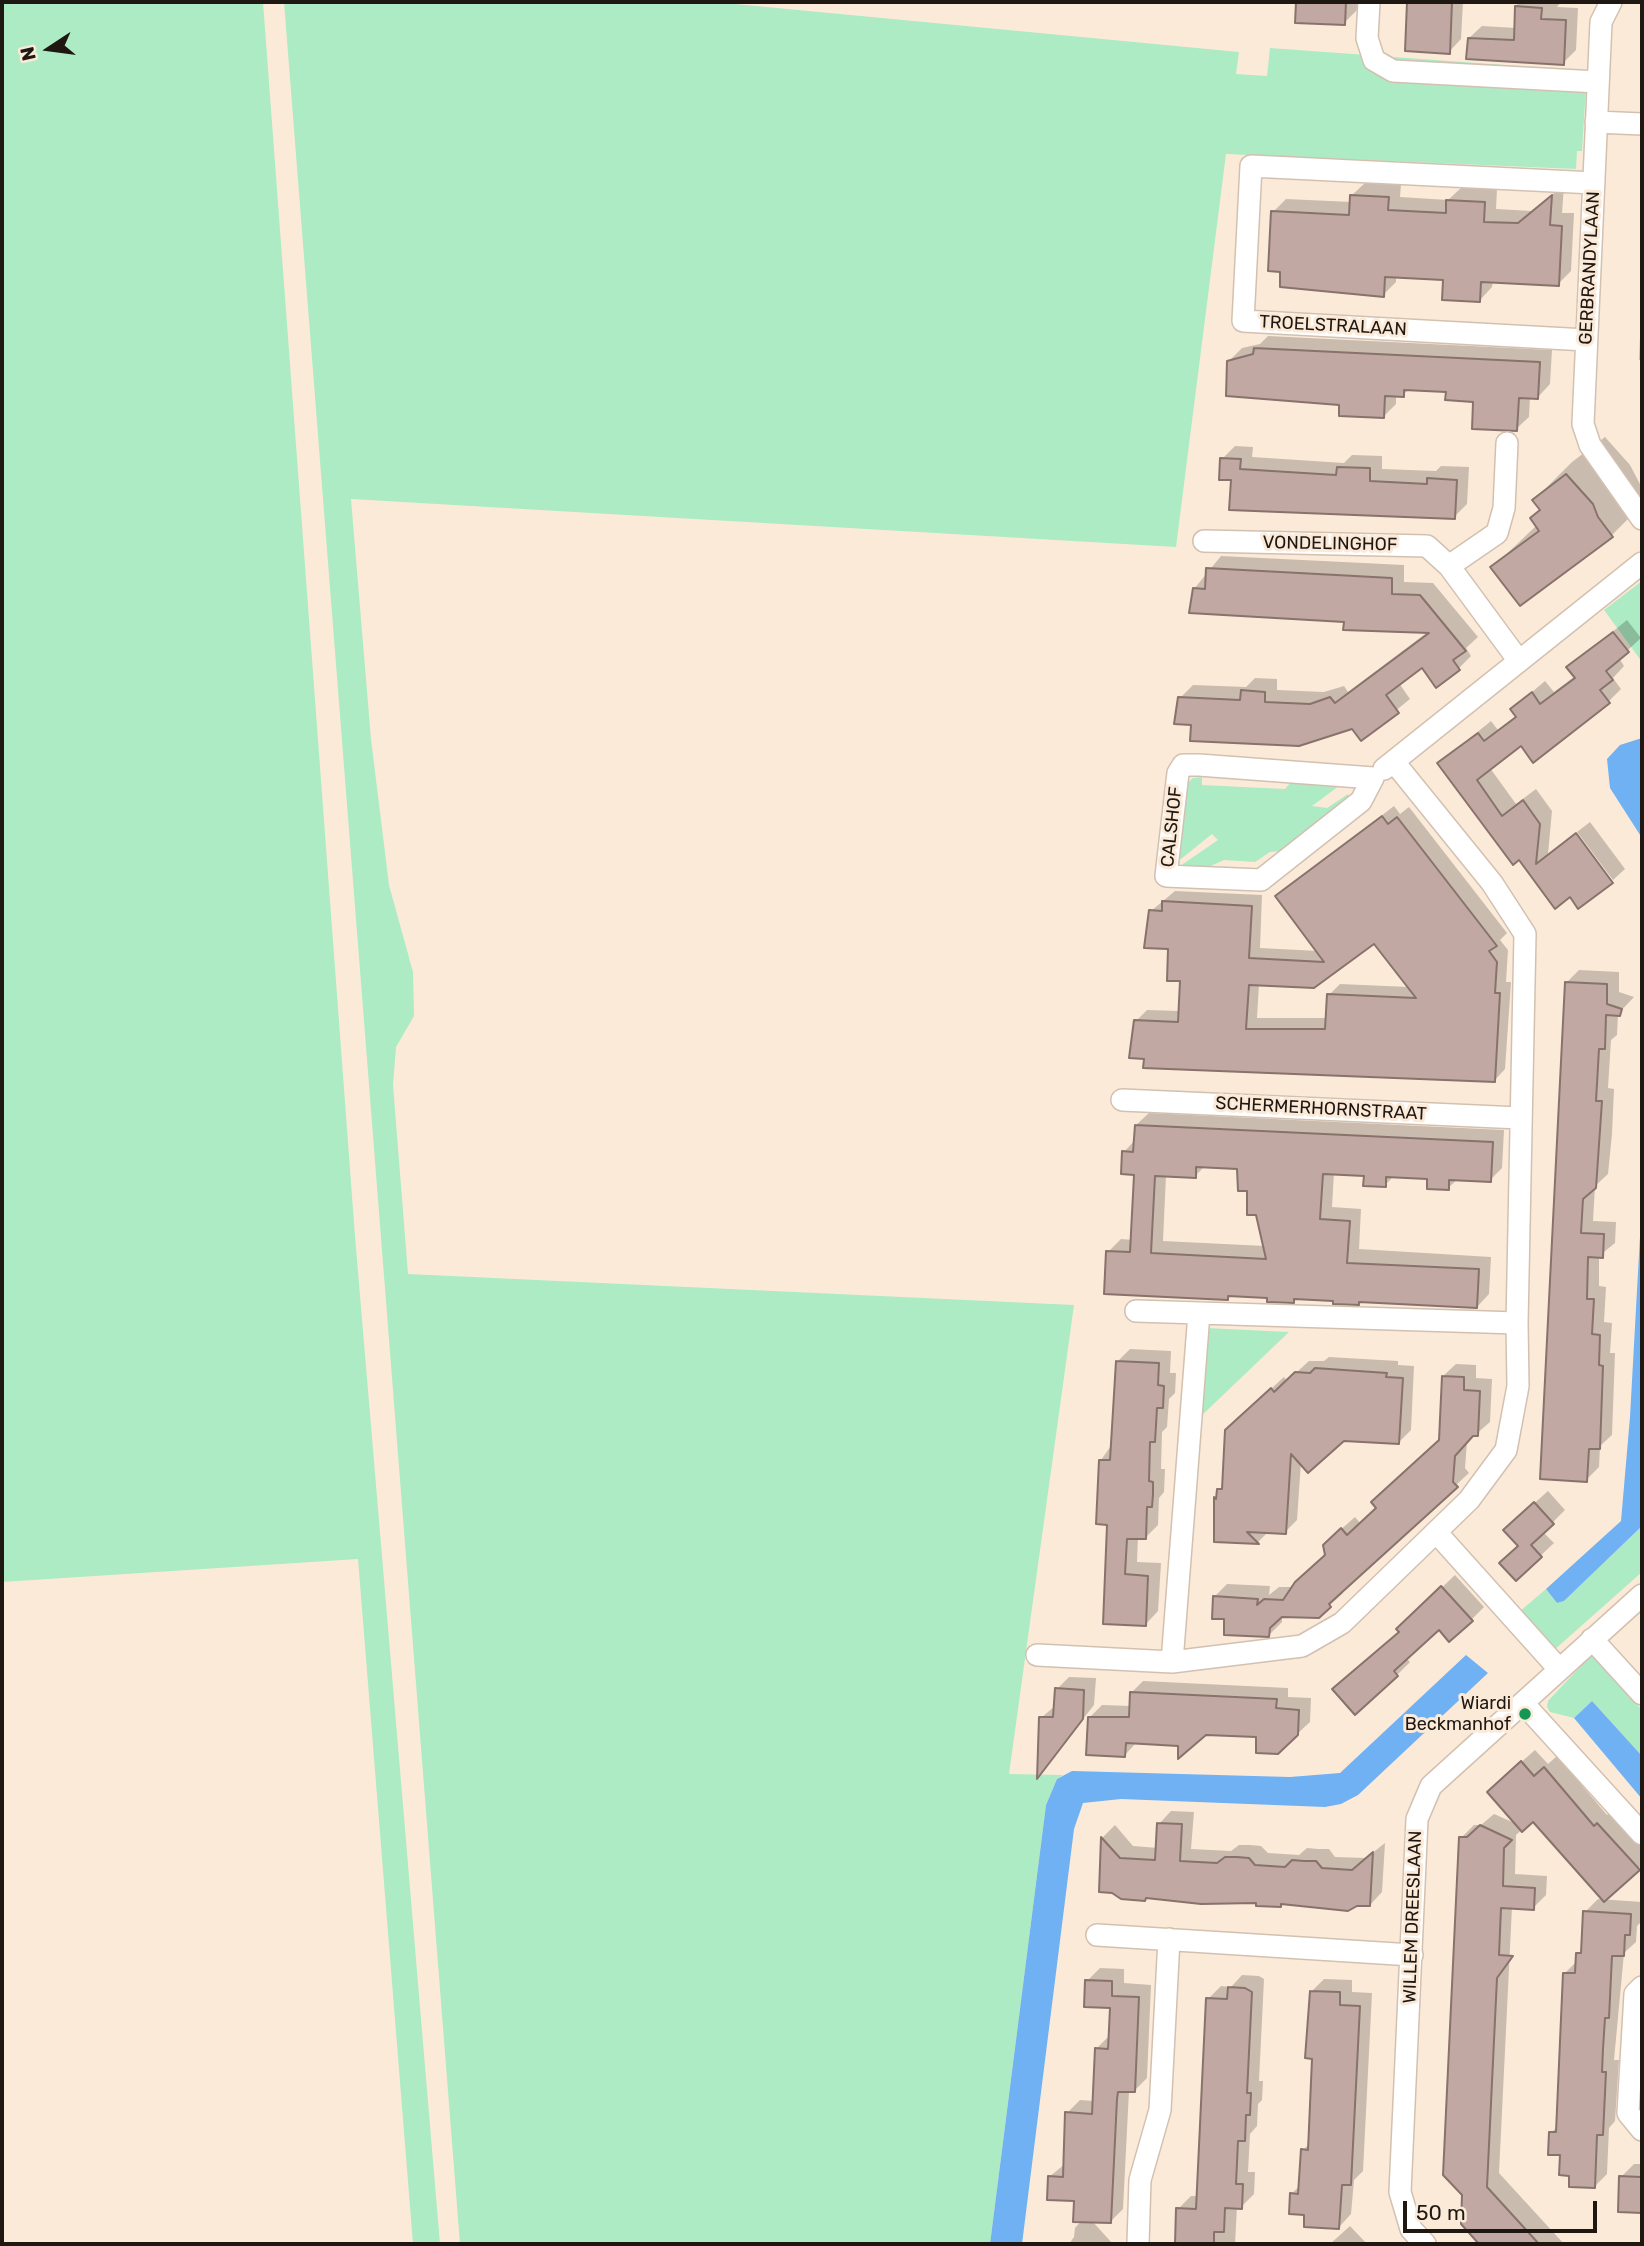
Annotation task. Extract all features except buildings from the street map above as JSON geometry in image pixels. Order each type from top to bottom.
[{"type":"street","points":[[1369,2],[1367,38],[1374,60],[1393,71],[1598,82]]},
{"type":"street","name":"GERBRANDYLAAN","points":[[1611,2],[1601,22],[1583,424],[1588,441],[1642,519]]},
{"type":"street","points":[[1597,122],[1642,124]]},
{"type":"street","name":"TROELSTRALAAN","points":[[1586,340],[1243,321],[1251,166],[1594,183]]},
{"type":"street","points":[[1449,566],[1497,533],[1504,508],[1507,443]]},
{"type":"street","name":"VONDELINGHOF","points":[[1204,541],[1427,546],[1449,566],[1519,661]]},
{"type":"street","name":"CALSHOF","points":[[1373,778],[1183,765],[1178,773],[1166,876],[1261,880],[1361,801],[1373,778],[1642,563]]},
{"type":"street","points":[[1037,1655],[1172,1662],[1302,1646],[1342,1623],[1469,1500],[1506,1450],[1518,1386],[1520,1118],[1525,934],[1492,883],[1394,762]]},
{"type":"street","name":"SCHERMERHORNSTRAAT","points":[[1122,1100],[1520,1118]]},
{"type":"street","points":[[1136,1311],[1517,1323]]},
{"type":"street","points":[[1172,1662],[1199,1313]]},
{"type":"street","points":[[1436,1532],[1559,1669]]},
{"type":"street","name":"WILLEM DREESLAAN","points":[[1425,2244],[1411,2229],[1400,2192],[1417,1819],[1431,1786],[1642,1595]]},
{"type":"street","points":[[1592,1639],[1642,1694]]},
{"type":"street","points":[[1522,1703],[1642,1834]]},
{"type":"street","points":[[1097,1935],[1412,1955]]},
{"type":"street","points":[[1138,2244],[1140,2180],[1160,2110],[1169,1939]]},
{"type":"street","points":[[1642,1987],[1635,1994],[1628,2113],[1642,2130]]},
{"type":"green space","points":[[2,2],[263,2],[355,1236],[440,2244],[413,2244],[358,1559],[2,1582]]},
{"type":"green space","points":[[284,2],[714,2],[1239,52],[1236,74],[1267,76],[1270,48],[1587,71],[1582,151],[1577,151],[1576,169],[1226,154],[1176,547],[351,499],[371,739],[389,885],[413,972],[414,1016],[396,1047],[393,1085],[408,1274],[1074,1305],[1009,1774],[1063,1775],[1057,1779],[1046,1805],[990,2244],[460,2244]]},
{"type":"green space","points":[[1642,581],[1642,662],[1604,610]]},
{"type":"green space","points":[[1202,777],[1202,785],[1285,789],[1291,782],[1339,786],[1312,806],[1327,808],[1348,794],[1348,804],[1281,851],[1270,852],[1255,862],[1224,860],[1202,870],[1180,866],[1218,840],[1212,834],[1181,859],[1177,858],[1186,784],[1193,778]]},
{"type":"green space","points":[[1206,1328],[1289,1332],[1198,1419]]},
{"type":"green space","points":[[1642,1526],[1642,1572],[1553,1651],[1519,1612],[1546,1589],[1557,1603],[1564,1601]]},
{"type":"green space","points":[[1592,1654],[1642,1710],[1642,1756],[1592,1701],[1574,1718],[1550,1712],[1547,1707],[1548,1701]]},
{"type":"water","points":[[1642,738],[1642,838],[1610,788],[1607,759],[1620,745]]},
{"type":"water","points":[[1642,1200],[1642,1526],[1564,1601],[1557,1603],[1546,1589],[1621,1521],[1630,1417]]},
{"type":"water","points":[[1466,1655],[1488,1673],[1358,1795],[1341,1804],[1325,1807],[1121,1799],[1083,1803],[1074,1829],[1022,2244],[990,2244],[1046,1805],[1057,1779],[1072,1771],[1290,1777],[1340,1773]]},
{"type":"water","points":[[1592,1701],[1642,1756],[1642,1799],[1574,1718]]},
{"type":"place","name":"Wiardi Beckmanhof","points":[[1525,1714]]}]
